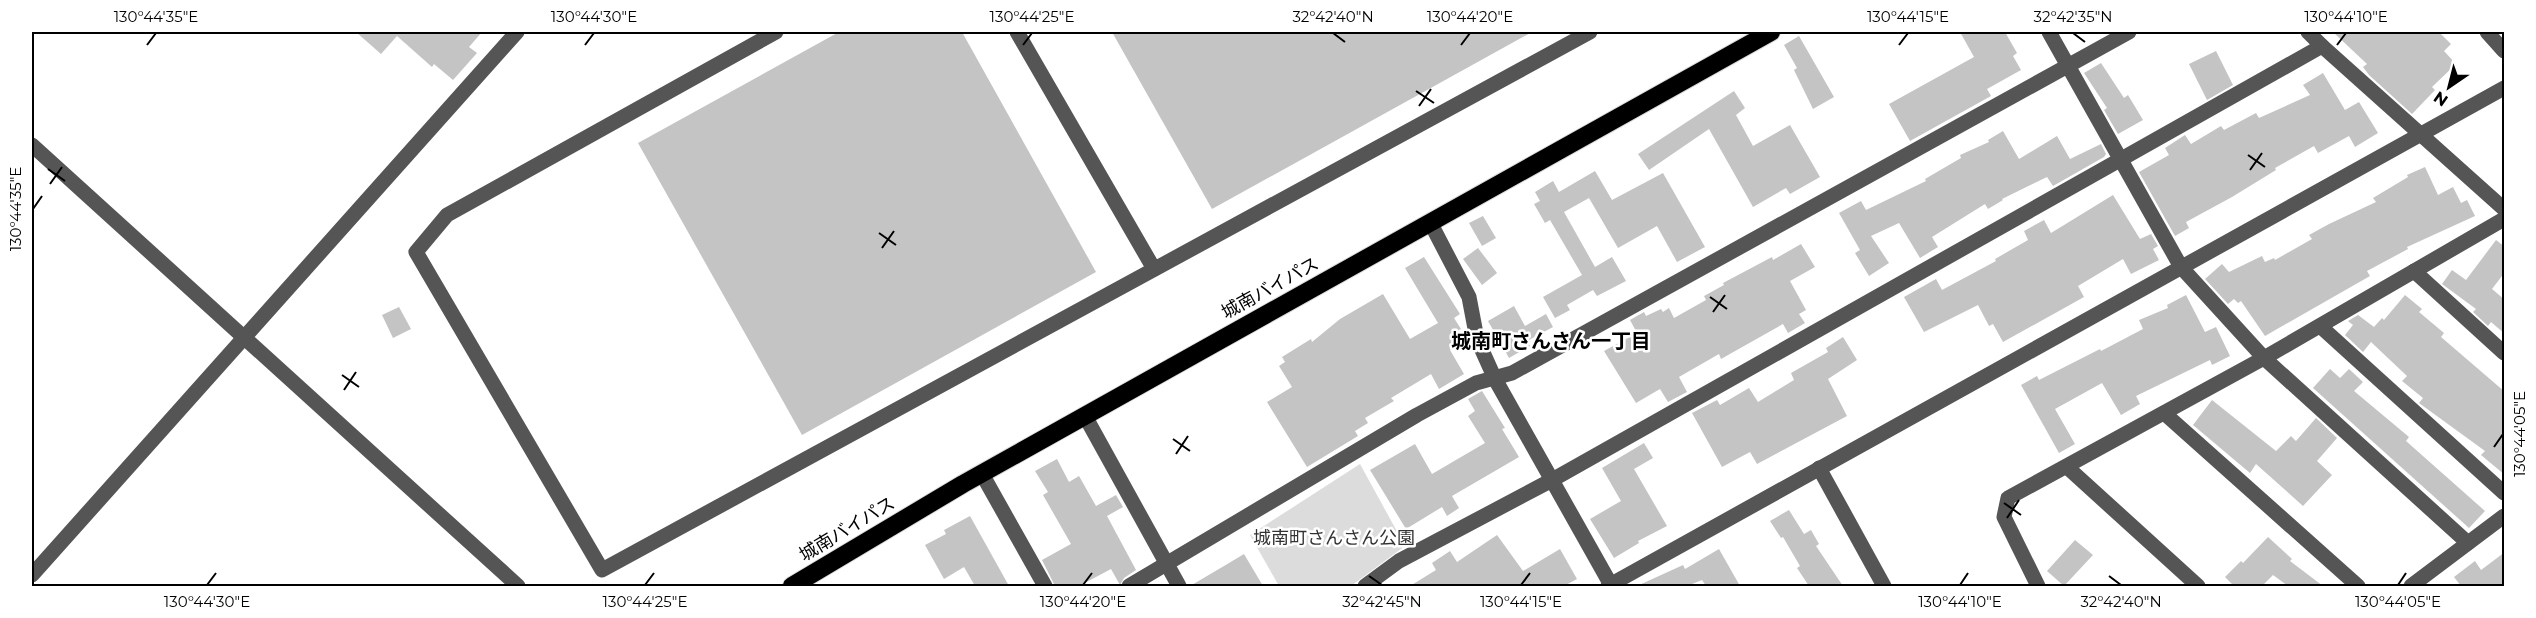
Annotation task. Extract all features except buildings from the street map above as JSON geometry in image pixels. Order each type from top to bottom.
[{"type":"highway","name":"城南バイパス","points":[[792,586],[982,474],[1771,32]]},
{"type":"street","points":[[32,575],[517,32]]},
{"type":"street","points":[[776,32],[447,215],[416,252],[602,570],[1590,32]]},
{"type":"street","points":[[1017,32],[1154,269]]},
{"type":"street","points":[[2049,32],[2181,267],[2264,358],[2468,543]]},
{"type":"street","points":[[1129,586],[1167,566],[1417,415],[1476,383],[1495,379],[1523,367],[2129,32]]},
{"type":"street","points":[[2308,32],[2505,209]]},
{"type":"street","points":[[2487,32],[2505,51]]},
{"type":"street","points":[[1365,586],[1399,561],[1552,480],[2322,46]]},
{"type":"street","points":[[1430,222],[1469,297],[1477,339],[1495,379],[1610,586],[2505,88]]},
{"type":"street","points":[[32,145],[512,584]]},
{"type":"street","points":[[2038,586],[2004,517],[2008,498],[2264,358],[2505,219]]},
{"type":"street","points":[[2414,271],[2505,353]]},
{"type":"street","points":[[2320,326],[2505,493]]},
{"type":"street","points":[[2164,413],[2358,586]]},
{"type":"street","points":[[1085,416],[1179,586]]},
{"type":"street","points":[[2067,467],[2198,586]]},
{"type":"street","points":[[1819,468],[1884,586]]},
{"type":"street","points":[[982,474],[1045,586]]},
{"type":"street","points":[[2411,586],[2505,516]]},
{"type":"green space","name":"城南町さんさん公園","points":[[1360,464],[1405,546],[1351,586],[1279,586],[1250,535]]},
{"type":"district","name":"城南町さんさん一丁目","points":[[1551,341]]}]
